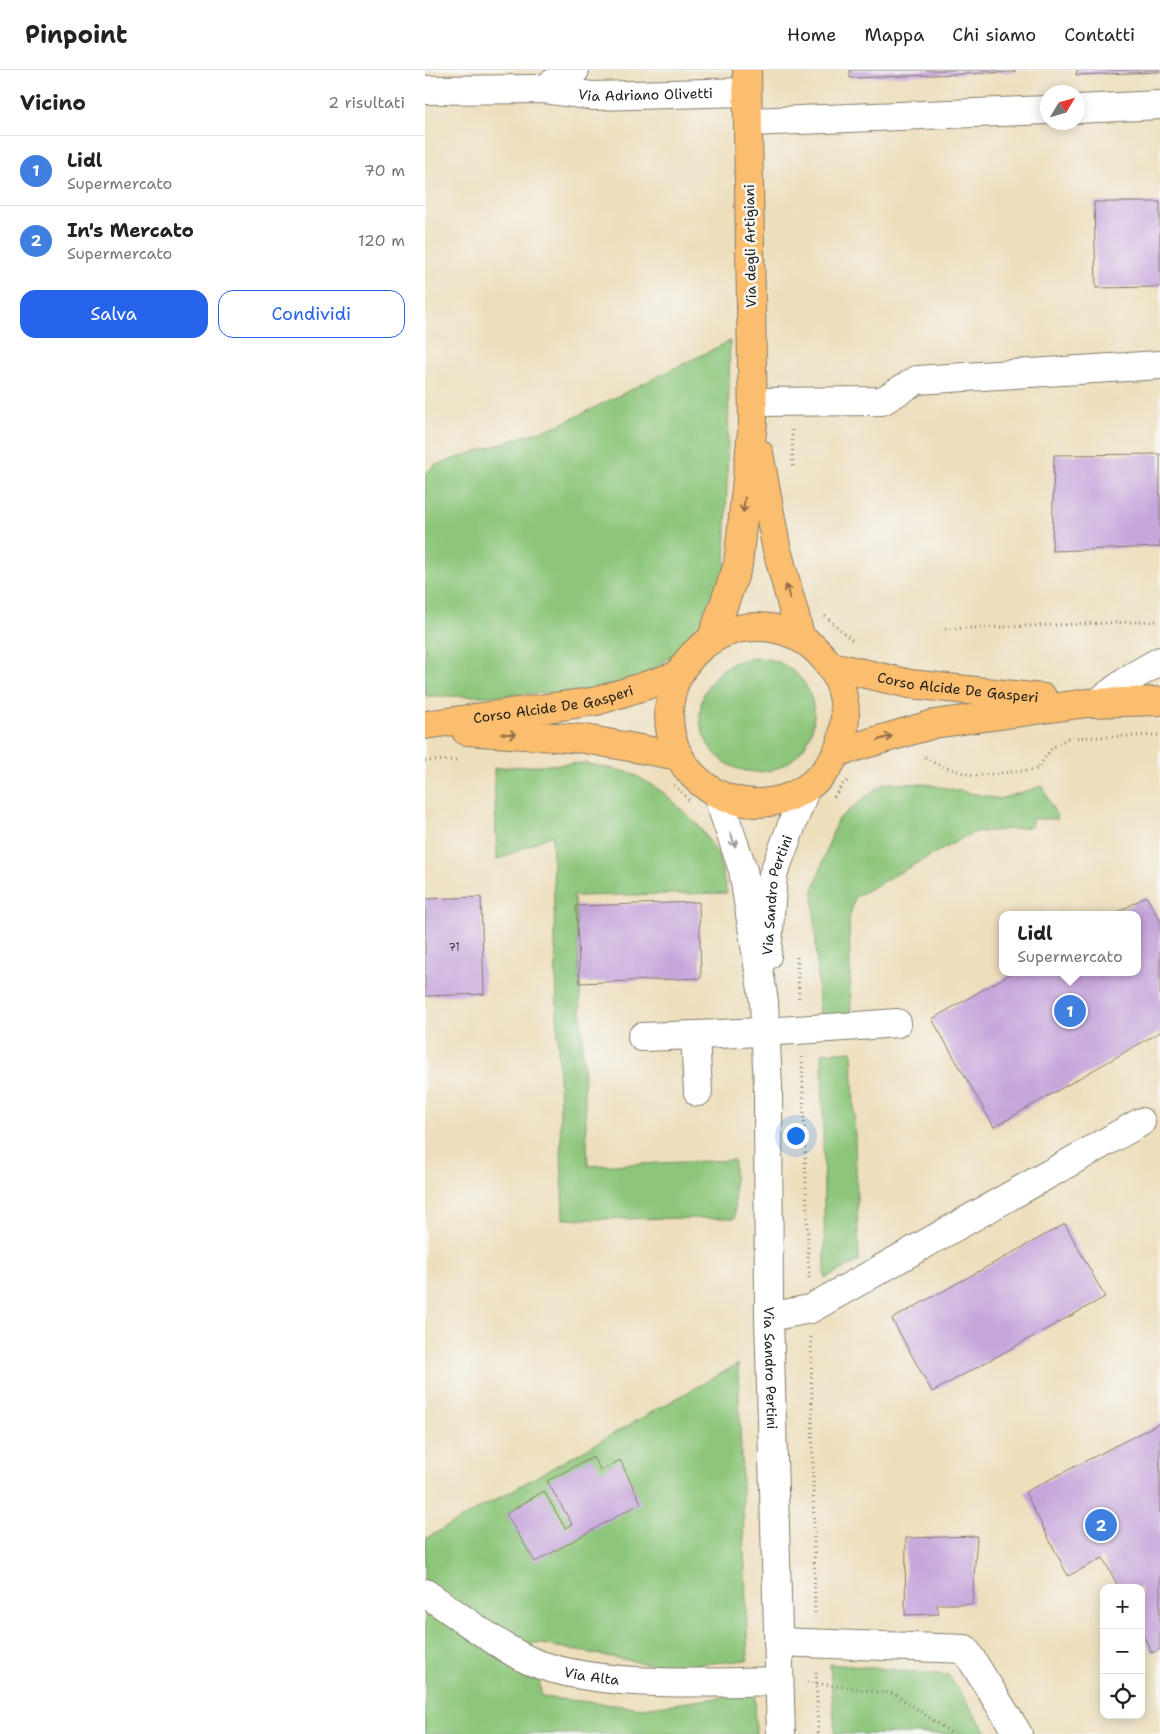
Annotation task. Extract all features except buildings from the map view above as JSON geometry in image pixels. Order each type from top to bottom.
[{"type":"main road","name":"Via degli Artigiani","points":[[711,640],[738,565],[753,412],[747,81]]},
{"type":"main road","name":"Via degli Artigiani","points":[[753,412],[776,546],[801,639]]},
{"type":"main road","points":[[756,627],[780,629],[801,639],[818,650],[831,666],[843,693],[845,723],[838,752],[825,773],[805,790],[777,801],[746,803],[717,794],[695,778],[679,756],[670,729],[670,701],[679,675],[692,655],[711,640],[733,630],[756,627]]},
{"type":"main road","name":"Corso Alcide De Gasperi","points":[[831,666],[911,684],[1092,703]]},
{"type":"main road","name":"Corso Alcide De Gasperi","points":[[425,727],[597,701],[679,675]]},
{"type":"main road","name":"Corso Alcide De Gasperi","points":[[838,752],[934,724],[1092,703],[1160,701]]},
{"type":"main road","name":"Corso Alcide De Gasperi","points":[[425,727],[585,739],[679,756]]},
{"type":"street","name":"Via Adriano Olivetti","points":[[543,89],[575,70]]},
{"type":"street","name":"Via Adriano Olivetti","points":[[425,90],[543,89],[593,96],[747,81]]},
{"type":"street","points":[[1085,109],[1160,105]]},
{"type":"street","points":[[748,122],[1040,110]]},
{"type":"street","points":[[753,412],[792,402],[882,401],[917,380],[1160,365]]},
{"type":"street","points":[[1092,703],[1160,661]]},
{"type":"street","name":"Via Sandro Pertini","points":[[781,1734],[769,1317],[764,1002],[773,875],[805,790]]},
{"type":"street","name":"Via Sandro Pertini","points":[[717,794],[743,870],[764,1002]]},
{"type":"street","points":[[643,1037],[695,1036],[765,1030],[801,1031],[897,1023]]},
{"type":"street","points":[[695,1036],[698,1092]]},
{"type":"street","points":[[769,1317],[810,1309],[1141,1122]]},
{"type":"street","name":"Via Alta","points":[[425,1593],[521,1656],[546,1667],[626,1680],[779,1681]]},
{"type":"street","points":[[778,1642],[965,1650],[1018,1734]]},
{"type":"path","points":[[792,402],[793,475]]},
{"type":"path","points":[[822,613],[855,643]]},
{"type":"path","points":[[945,629],[1160,620]]},
{"type":"path","points":[[934,724],[936,764]]},
{"type":"path","points":[[918,758],[927,757],[936,764],[973,776],[1037,769],[1052,748],[1068,738],[1160,735]]},
{"type":"path","points":[[833,799],[843,784],[851,779]]},
{"type":"path","points":[[669,782],[691,801]]},
{"type":"path","points":[[797,955],[810,1309],[818,1734]]},
{"type":"path","points":[[779,1681],[816,1682],[895,1694],[953,1734]]},
{"type":"green space","points":[[730,341],[725,575],[697,634],[643,680],[588,691],[492,696],[425,696],[425,474],[435,465],[559,425]]},
{"type":"green space","points":[[757,658],[779,663],[797,675],[809,693],[814,715],[809,737],[797,755],[779,767],[757,772],[735,767],[717,755],[705,737],[700,715],[705,693],[717,675],[735,663]]},
{"type":"green space","points":[[584,763],[632,773],[664,793],[698,825],[718,854],[727,893],[573,896],[576,906],[588,1166],[734,1160],[735,1218],[563,1219],[552,835],[497,860],[494,768]]},
{"type":"green space","points":[[884,783],[926,784],[1000,799],[1042,786],[1058,819],[1032,819],[1031,827],[972,833],[855,897],[849,919],[851,1016],[820,1020],[813,891],[837,820]]},
{"type":"green space","points":[[852,1051],[859,1261],[825,1278],[822,1053]]},
{"type":"green space","points":[[738,1364],[748,1660],[664,1667],[532,1642],[542,1697],[642,1708],[755,1693],[756,1734],[425,1734],[425,1539]]},
{"type":"green space","points":[[830,1664],[948,1675],[988,1734],[835,1734]]},
{"type":"place","name":"Lidl","points":[[1070,1011]]},
{"type":"place","name":"In's Mercato","points":[[1101,1525]]}]
